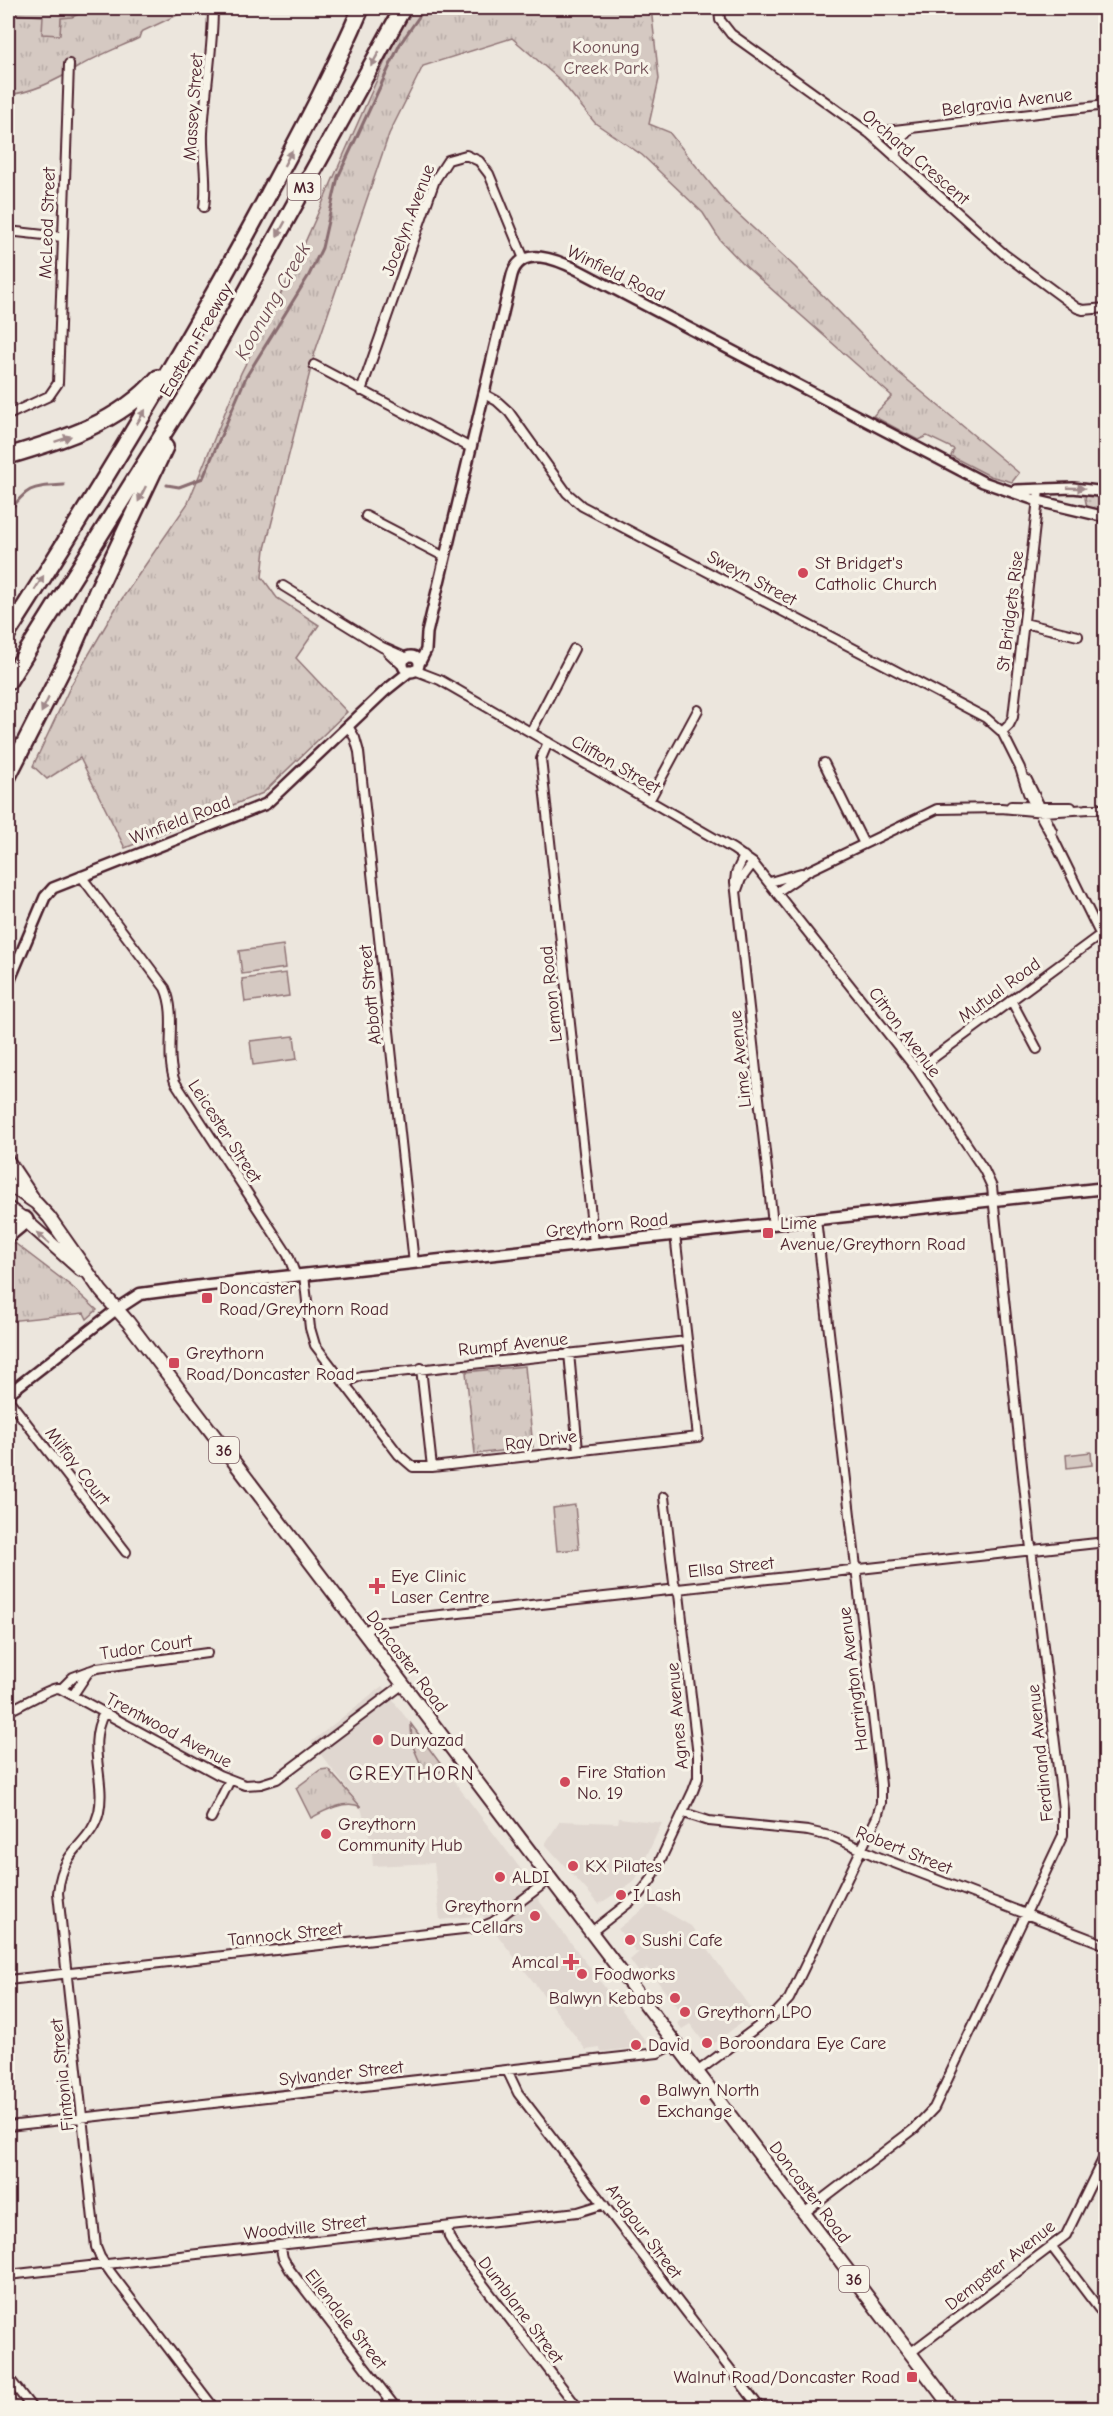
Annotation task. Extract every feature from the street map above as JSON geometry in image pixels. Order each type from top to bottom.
[{"type":"highway","name":"Eastern Freeway","points":[[8,633],[230,266],[309,117],[361,8]]},
{"type":"highway","name":"Eastern Freeway","points":[[8,682],[205,367],[403,8]]},
{"type":"highway","points":[[8,456],[71,436],[115,414],[153,384],[177,356]]},
{"type":"highway","points":[[8,776],[71,652],[142,494],[205,367]]},
{"type":"highway","points":[[8,1234],[25,1220]]},
{"type":"main road","name":"Doncaster Road","points":[[8,1161],[36,1203]]},
{"type":"main road","name":"Doncaster Road","points":[[8,1184],[36,1203],[49,1216],[93,1281],[117,1309],[952,2409]]},
{"type":"main road","name":"Greythorn Road","points":[[117,1309],[140,1294],[1106,1188]]},
{"type":"main road","points":[[25,1220],[36,1203]]},
{"type":"main road","name":"Doncaster Road","points":[[8,1208],[25,1220],[93,1281]]},
{"type":"street","name":"Massey Street","points":[[204,207],[207,186],[202,162],[203,132],[213,33],[213,8]]},
{"type":"street","name":"Orchard Crescent","points":[[719,8],[720,20],[731,34],[868,133],[1004,254],[1077,308],[1083,310],[1106,308]]},
{"type":"street","name":"McLeod Street","points":[[8,415],[49,396],[58,383],[69,64]]},
{"type":"street","name":"Belgravia Avenue","points":[[868,133],[1106,105]]},
{"type":"street","points":[[895,157],[901,139],[911,128]]},
{"type":"street","name":"Jocelyn Avenue","points":[[361,391],[435,180],[448,160],[466,155],[480,161],[484,166],[524,259]]},
{"type":"street","points":[[8,231],[62,237]]},
{"type":"street","name":"Winfield Road","points":[[8,984],[47,893],[57,885],[266,804],[411,664],[428,633],[512,275],[516,265],[524,259],[543,258],[569,266],[960,470],[1004,490],[1038,501],[1106,517]]},
{"type":"street","points":[[314,365],[471,448]]},
{"type":"street","name":"Sweyn Street","points":[[484,394],[497,401],[509,412],[567,493],[582,506],[986,718],[1002,732],[1106,946]]},
{"type":"street","name":"Winfield Road","points":[[1004,490],[1073,488],[1106,492]]},
{"type":"street","name":"St Bridgets Rise","points":[[1002,732],[1013,717],[1039,490]]},
{"type":"street","points":[[366,516],[446,557]]},
{"type":"street","name":"Clifton Street","points":[[283,586],[411,664],[744,856],[753,863],[777,892]]},
{"type":"street","points":[[1024,622],[1078,636]]},
{"type":"street","points":[[531,732],[574,649]]},
{"type":"street","points":[[650,801],[698,710]]},
{"type":"street","name":"Abbott Street","points":[[348,726],[355,738],[359,753],[414,1263]]},
{"type":"street","name":"Lemon Road","points":[[548,742],[541,759],[594,1243]]},
{"type":"street","points":[[824,763],[864,844]]},
{"type":"street","points":[[777,892],[808,871],[937,809],[955,807],[1106,809]]},
{"type":"street","name":"Lime Avenue","points":[[744,856],[735,878],[773,1224]]},
{"type":"street","points":[[737,891],[741,879],[753,863]]},
{"type":"street","points":[[770,882],[808,871]]},
{"type":"street","name":"Leicester Street","points":[[81,876],[165,988],[170,1004],[171,1065],[175,1082],[300,1275]]},
{"type":"street","name":"Citron Avenue","points":[[777,892],[917,1070],[988,1178],[993,1200]]},
{"type":"street","name":"Mutual Road","points":[[917,1070],[1100,935]]},
{"type":"street","points":[[1011,1000],[1037,1049]]},
{"type":"street","name":"Ferdinand Avenue","points":[[804,2213],[914,2129],[934,2108],[1060,1843],[1064,1819],[993,1200]]},
{"type":"street","name":"Harrington Avenue","points":[[697,2072],[776,2013],[789,1999],[877,1817],[881,1795],[816,1219]]},
{"type":"street","name":"Ray Drive","points":[[300,1275],[313,1340],[404,1461],[418,1468],[432,1467],[698,1437],[675,1234]]},
{"type":"street","points":[[8,1394],[117,1309]]},
{"type":"street","name":"Rumpf Avenue","points":[[345,1385],[353,1378],[361,1376],[422,1368],[687,1341]]},
{"type":"street","points":[[569,1353],[579,1450]]},
{"type":"street","points":[[422,1368],[432,1467]]},
{"type":"street","name":"Milfay Court","points":[[8,1399],[126,1552]]},
{"type":"street","name":"Agnes Avenue","points":[[590,1933],[645,1888],[684,1813],[698,1778],[698,1756],[664,1497]]},
{"type":"street","name":"Ellsa Street","points":[[363,1633],[377,1623],[386,1621],[1106,1542]]},
{"type":"street","name":"Tudor Court","points":[[61,1689],[73,1677],[90,1670],[207,1653]]},
{"type":"street","name":"Tudor Court","points":[[73,1695],[90,1670]]},
{"type":"street","name":"Trentwood Avenue","points":[[61,1689],[230,1780],[245,1785],[256,1785],[284,1775],[402,1685]]},
{"type":"street","points":[[8,1711],[30,1702],[53,1688],[61,1689]]},
{"type":"street","name":"Fintonia Street","points":[[104,1713],[95,1736],[100,1794],[97,1820],[90,1834],[69,1858],[59,1883],[58,1902],[96,2247],[105,2264],[214,2409]]},
{"type":"street","points":[[212,1818],[230,1780]]},
{"type":"street","name":"Robert Street","points":[[684,1813],[717,1822],[818,1833],[1106,1945]]},
{"type":"street","name":"Tannock Street","points":[[8,1980],[481,1927],[493,1922],[550,1879]]},
{"type":"street","name":"Sylvander Street","points":[[8,2126],[658,2053],[676,2044]]},
{"type":"street","name":"Ardgour Street","points":[[507,2070],[511,2083],[760,2409]]},
{"type":"street","name":"Dempster Avenue","points":[[909,2353],[1052,2247],[1069,2230],[1106,2152]]},
{"type":"street","name":"Woodville Street","points":[[8,2275],[578,2212],[604,2204]]},
{"type":"street","name":"Dumblane Street","points":[[447,2227],[456,2249],[578,2409]]},
{"type":"street","name":"Ellendale Street","points":[[280,2244],[283,2258],[290,2270],[396,2409]]},
{"type":"street","points":[[1052,2247],[1106,2318]]},
{"type":"street","points":[[8,2377],[32,2409]]},
{"type":"shaded area","points":[[382,1686],[529,1880],[540,1902],[647,2043],[640,2047],[601,2052],[600,2048],[586,2050],[482,1915],[440,1920],[434,1863],[373,1866],[371,1841],[360,1805],[311,1742]]},
{"type":"shaded area","points":[[619,1818],[662,1823],[635,1881],[599,1904],[545,1844],[560,1821],[618,1823]]},
{"type":"shaded area","points":[[651,1903],[691,1926],[754,2013],[708,2048],[690,2024],[682,2029],[677,2023],[685,2017],[647,1968],[640,1974],[630,1960],[639,1952],[636,1952],[618,1929]]},
{"type":"green space","points":[[8,8],[192,8],[141,32],[139,38],[95,58],[54,81],[8,95]]},
{"type":"green space","points":[[8,8],[92,8],[72,17],[61,18],[60,35],[42,34],[43,16],[16,14]]},
{"type":"green space","name":"Koonung Creek Park","points":[[412,8],[651,8],[659,79],[649,124],[669,132],[725,202],[795,267],[898,372],[1019,473],[1012,482],[990,476],[951,456],[954,449],[927,436],[918,440],[873,416],[892,396],[742,263],[720,240],[703,213],[642,155],[595,123],[559,79],[512,38],[423,66],[389,134],[315,352],[265,549],[262,577],[277,598],[319,625],[296,658],[347,712],[263,793],[125,848],[80,758],[47,779],[33,766],[71,685],[117,606],[188,503],[241,373],[295,265],[390,50]]},
{"type":"green space","points":[[1089,494],[1105,496],[1105,513],[1087,508],[1085,498]]},
{"type":"green space","points":[[283,945],[286,968],[242,974],[239,951]]},
{"type":"green space","points":[[286,973],[289,996],[245,1002],[242,979]]},
{"type":"green space","points":[[294,1036],[297,1059],[253,1065],[250,1041]]},
{"type":"green space","points":[[8,1238],[71,1286],[97,1310],[87,1319],[84,1313],[8,1321]]},
{"type":"green space","points":[[525,1366],[533,1447],[475,1454],[466,1372]]},
{"type":"green space","points":[[1091,1452],[1092,1465],[1067,1468],[1066,1455]]},
{"type":"green space","points":[[575,1505],[579,1549],[557,1551],[553,1508]]},
{"type":"green space","points":[[411,1724],[445,1770],[435,1773],[424,1772],[412,1744]]},
{"type":"green space","points":[[328,1769],[361,1807],[342,1805],[311,1818],[296,1788],[320,1770]]},
{"type":"waterway","name":"Koonung Creek","points":[[167,485],[179,487],[203,478],[246,377],[309,275],[322,248],[338,177],[400,44],[425,8]]},
{"type":"waterway","name":"Koonung Creek","points":[[8,513],[31,490],[44,486],[64,485]]},
{"type":"place","name":"St Bridget's Catholic Church","points":[[803,573]]},
{"type":"place","name":"Lime Avenue/Greythorn Road","points":[[768,1233]]},
{"type":"place","name":"Doncaster Road/Greythorn Road","points":[[207,1298]]},
{"type":"place","name":"Greythorn Road/Doncaster Road","points":[[174,1363]]},
{"type":"place","name":"Eye Clinic Laser Centre","points":[[377,1586]]},
{"type":"place","name":"Dunyazad","points":[[378,1740]]},
{"type":"place","name":"Fire Station No. 19","points":[[565,1782]]},
{"type":"place","name":"Greythorn Community Hub","points":[[326,1834]]},
{"type":"place","name":"KX Pilates","points":[[573,1866]]},
{"type":"place","name":"ALDI","points":[[500,1877]]},
{"type":"place","name":"I Lash","points":[[621,1895]]},
{"type":"place","name":"Greythorn Cellars","points":[[535,1916]]},
{"type":"place","name":"Sushi Cafe","points":[[630,1940]]},
{"type":"place","name":"Amcal","points":[[571,1962]]},
{"type":"place","name":"Foodworks","points":[[582,1974]]},
{"type":"place","name":"Balwyn Kebabs","points":[[675,1998]]},
{"type":"place","name":"Greythorn LPO","points":[[685,2012]]},
{"type":"place","name":"Boroondara Eye Care","points":[[707,2043]]},
{"type":"place","name":"David","points":[[636,2045]]},
{"type":"place","name":"Balwyn North Exchange","points":[[645,2100]]},
{"type":"place","name":"Walnut Road/Doncaster Road","points":[[912,2377]]},
{"type":"district","name":"GREYTHORN","points":[[412,1773]]}]
